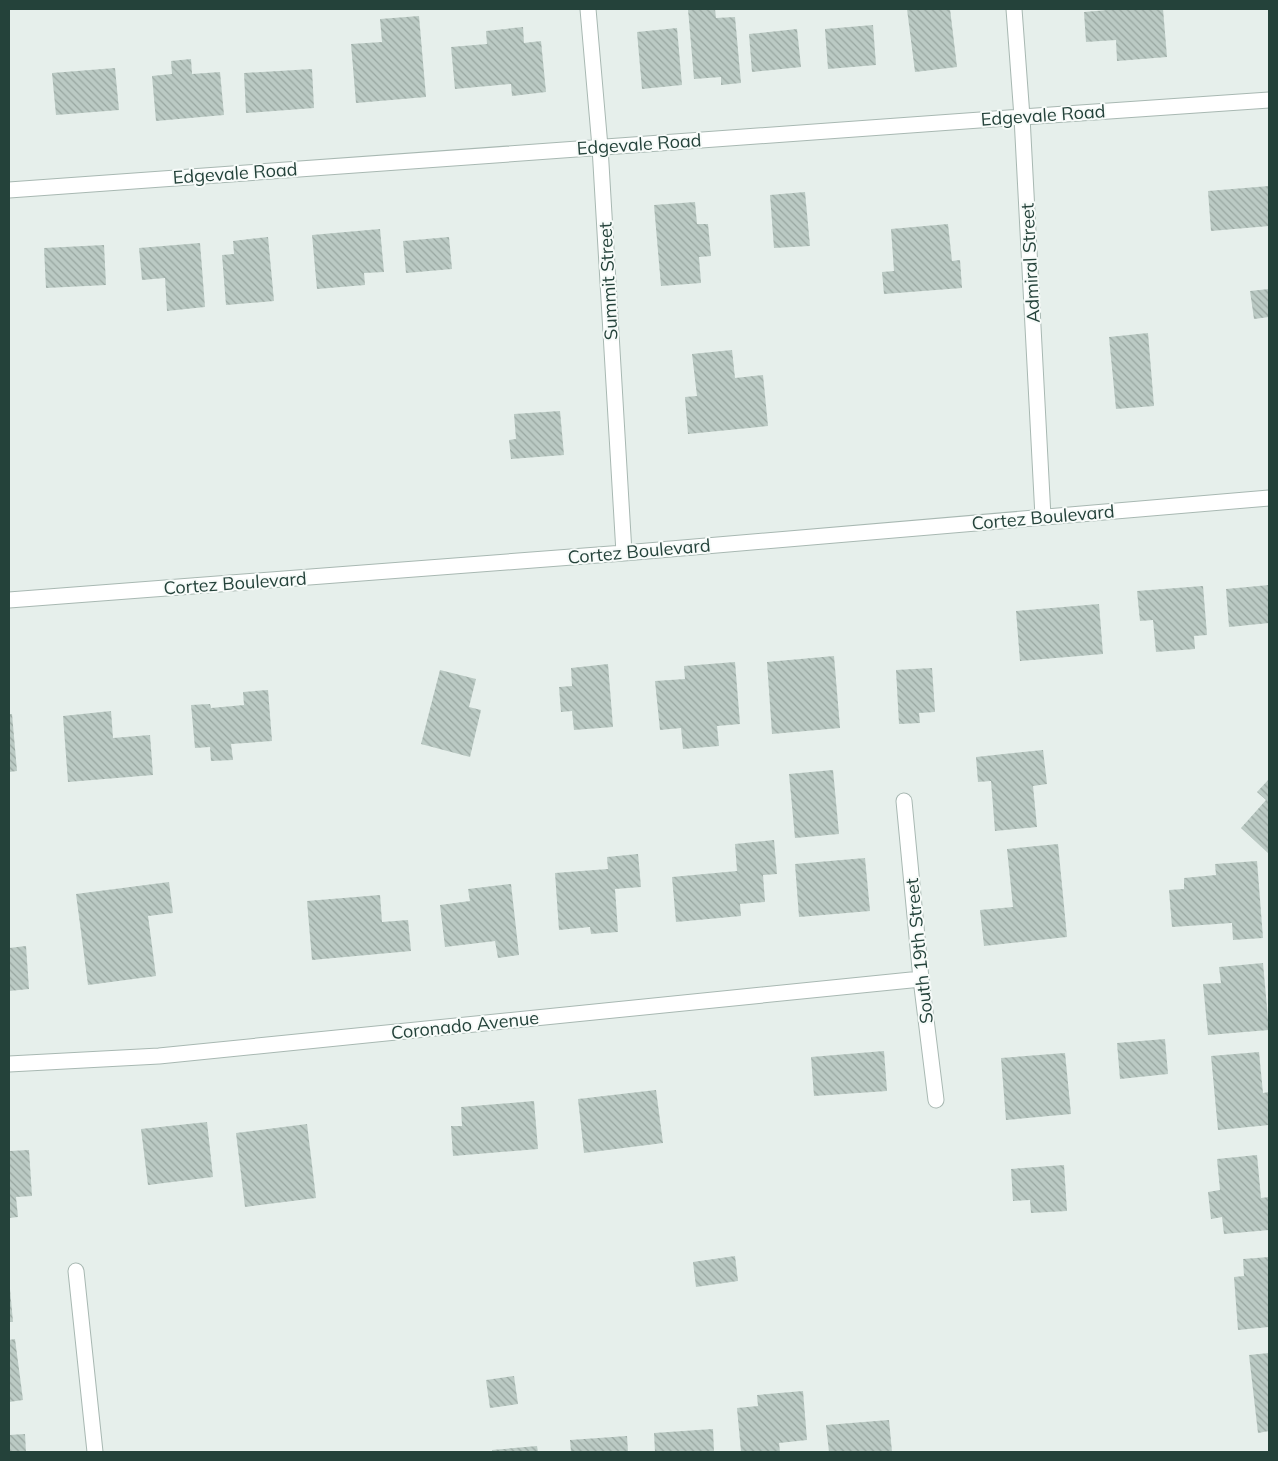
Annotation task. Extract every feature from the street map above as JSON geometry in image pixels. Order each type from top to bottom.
[{"type":"street","name":"Summit Street","points":[[588,9],[600,147],[624,552]]},
{"type":"street","name":"Admiral Street","points":[[1014,9],[1022,116],[1043,517]]},
{"type":"street","name":"Edgevale Road","points":[[9,190],[1022,116],[1269,100]]},
{"type":"street","name":"Cortez Boulevard","points":[[9,600],[624,552],[1269,498]]},
{"type":"street","name":"South 19th Street","points":[[904,801],[921,979],[936,1100]]},
{"type":"street","name":"Coronado Avenue","points":[[9,1064],[159,1056],[921,979]]},
{"type":"street","points":[[76,1271],[95,1452]]},
{"type":"building","points":[[688,9],[715,9],[716,18],[735,17],[741,83],[721,85],[721,77],[694,79]]},
{"type":"building","points":[[907,9],[950,9],[957,67],[915,72]]},
{"type":"building","points":[[1119,9],[1163,9],[1167,57],[1117,61],[1116,40],[1086,42],[1084,12]]},
{"type":"building","points":[[419,16],[426,97],[356,103],[351,44],[382,42],[380,19]]},
{"type":"building","points":[[873,25],[876,65],[828,69],[825,29]]},
{"type":"building","points":[[523,27],[524,43],[541,41],[546,92],[512,96],[511,84],[455,89],[451,47],[487,44],[486,31]]},
{"type":"building","points":[[677,28],[682,85],[642,89],[637,32]]},
{"type":"building","points":[[797,29],[801,67],[752,72],[749,34]]},
{"type":"building","points":[[191,59],[192,74],[220,72],[224,115],[156,121],[152,76],[172,74],[171,61]]},
{"type":"building","points":[[115,68],[119,110],[56,115],[52,73]]},
{"type":"building","points":[[312,69],[314,108],[246,113],[244,73]]},
{"type":"building","points":[[1269,186],[1269,226],[1211,231],[1208,191]]},
{"type":"building","points":[[805,192],[810,246],[774,248],[770,195]]},
{"type":"building","points":[[695,202],[697,224],[708,224],[711,256],[699,257],[701,283],[661,286],[654,205]]},
{"type":"building","points":[[948,224],[952,261],[960,260],[962,288],[884,294],[882,272],[894,271],[891,229]]},
{"type":"building","points":[[380,229],[384,272],[364,273],[365,285],[317,289],[312,235]]},
{"type":"building","points":[[268,237],[274,301],[226,305],[222,255],[234,254],[233,241]]},
{"type":"building","points":[[449,237],[452,269],[406,273],[403,241]]},
{"type":"building","points":[[200,243],[205,307],[167,311],[165,278],[142,280],[139,248]]},
{"type":"building","points":[[104,245],[106,285],[46,288],[44,248]]},
{"type":"building","points":[[1269,289],[1269,317],[1254,319],[1250,291]]},
{"type":"building","points":[[1148,333],[1154,406],[1116,409],[1109,337]]},
{"type":"building","points":[[732,350],[735,378],[763,375],[768,426],[688,434],[685,397],[697,396],[692,354]]},
{"type":"building","points":[[560,411],[564,455],[511,459],[509,440],[516,439],[514,414]]},
{"type":"building","points":[[1269,585],[1269,623],[1229,627],[1226,589]]},
{"type":"building","points":[[1203,586],[1207,635],[1194,636],[1195,649],[1156,652],[1153,620],[1140,621],[1137,591]]},
{"type":"building","points":[[1099,604],[1103,654],[1020,661],[1016,611]]},
{"type":"building","points":[[834,656],[840,728],[772,734],[767,662]]},
{"type":"building","points":[[735,662],[740,724],[717,726],[719,746],[683,749],[681,728],[660,730],[655,681],[685,679],[684,666]]},
{"type":"building","points":[[608,664],[613,727],[574,730],[572,711],[561,712],[559,687],[572,686],[571,668]]},
{"type":"building","points":[[932,668],[935,712],[919,713],[920,723],[899,724],[896,670]]},
{"type":"building","points":[[440,670],[476,679],[469,707],[481,710],[470,757],[421,744]]},
{"type":"building","points":[[268,690],[272,741],[231,744],[233,760],[211,761],[210,747],[195,748],[191,705],[210,704],[211,708],[244,705],[243,692]]},
{"type":"building","points":[[111,711],[113,738],[150,735],[153,775],[68,782],[63,716]]},
{"type":"building","points":[[9,714],[12,714],[17,771],[9,772]]},
{"type":"building","points":[[1043,750],[1047,784],[1033,786],[1037,827],[995,831],[991,781],[978,782],[976,757]]},
{"type":"building","points":[[833,770],[839,834],[795,838],[789,774]]},
{"type":"building","points":[[1269,779],[1269,854],[1241,828],[1266,800],[1257,792]]},
{"type":"building","points":[[774,840],[777,874],[763,875],[765,902],[740,904],[741,916],[676,922],[672,877],[737,871],[735,844]]},
{"type":"building","points":[[1058,844],[1067,937],[984,946],[980,910],[1013,907],[1007,849]]},
{"type":"building","points":[[638,854],[641,887],[615,889],[618,932],[591,934],[590,927],[559,930],[555,873],[608,869],[607,857]]},
{"type":"building","points":[[865,858],[870,911],[799,917],[795,864]]},
{"type":"building","points":[[1257,861],[1263,938],[1233,940],[1232,923],[1172,927],[1169,890],[1184,889],[1184,878],[1216,875],[1215,864]]},
{"type":"building","points":[[169,882],[173,913],[148,916],[156,976],[88,985],[76,894]]},
{"type":"building","points":[[511,884],[519,955],[498,958],[495,941],[445,947],[440,905],[470,901],[468,889]]},
{"type":"building","points":[[380,895],[382,922],[408,920],[411,951],[312,960],[307,901]]},
{"type":"building","points":[[26,946],[29,989],[9,991],[9,948]]},
{"type":"building","points":[[1263,963],[1269,1030],[1208,1035],[1203,984],[1221,983],[1219,967]]},
{"type":"building","points":[[1165,1039],[1168,1074],[1120,1079],[1117,1043]]},
{"type":"building","points":[[884,1051],[887,1091],[814,1096],[811,1057]]},
{"type":"building","points":[[1259,1052],[1263,1093],[1269,1092],[1269,1125],[1218,1130],[1211,1056]]},
{"type":"building","points":[[1065,1053],[1071,1114],[1006,1120],[1001,1058]]},
{"type":"building","points":[[656,1090],[663,1143],[584,1153],[578,1099]]},
{"type":"building","points":[[534,1101],[538,1149],[453,1156],[451,1126],[462,1126],[461,1107]]},
{"type":"building","points":[[207,1122],[213,1177],[148,1185],[141,1129]]},
{"type":"building","points":[[307,1124],[316,1198],[245,1207],[236,1133]]},
{"type":"building","points":[[29,1150],[32,1196],[16,1197],[18,1217],[9,1218],[9,1151]]},
{"type":"building","points":[[1257,1155],[1261,1198],[1269,1197],[1269,1230],[1224,1234],[1222,1217],[1211,1219],[1208,1192],[1220,1190],[1217,1159]]},
{"type":"building","points":[[1064,1165],[1067,1211],[1031,1213],[1030,1200],[1013,1201],[1011,1169]]},
{"type":"building","points":[[735,1256],[738,1281],[696,1287],[693,1262]]},
{"type":"building","points":[[1269,1257],[1269,1327],[1238,1330],[1234,1277],[1244,1276],[1243,1259]]},
{"type":"building","points":[[10,1289],[13,1322],[9,1322]]},
{"type":"building","points":[[15,1339],[23,1400],[9,1402],[9,1340]]},
{"type":"building","points":[[1269,1353],[1269,1431],[1258,1433],[1249,1355]]},
{"type":"building","points":[[514,1376],[518,1404],[490,1408],[486,1380]]},
{"type":"building","points":[[803,1391],[807,1440],[779,1443],[780,1452],[741,1452],[737,1408],[758,1406],[757,1395]]},
{"type":"building","points":[[889,1420],[892,1452],[829,1452],[826,1425]]},
{"type":"building","points":[[713,1429],[714,1452],[655,1452],[654,1433]]},
{"type":"building","points":[[25,1434],[26,1452],[9,1452],[9,1435]]},
{"type":"building","points":[[627,1436],[628,1452],[571,1452],[570,1440]]},
{"type":"building","points":[[537,1446],[538,1452],[492,1452],[492,1450]]}]
